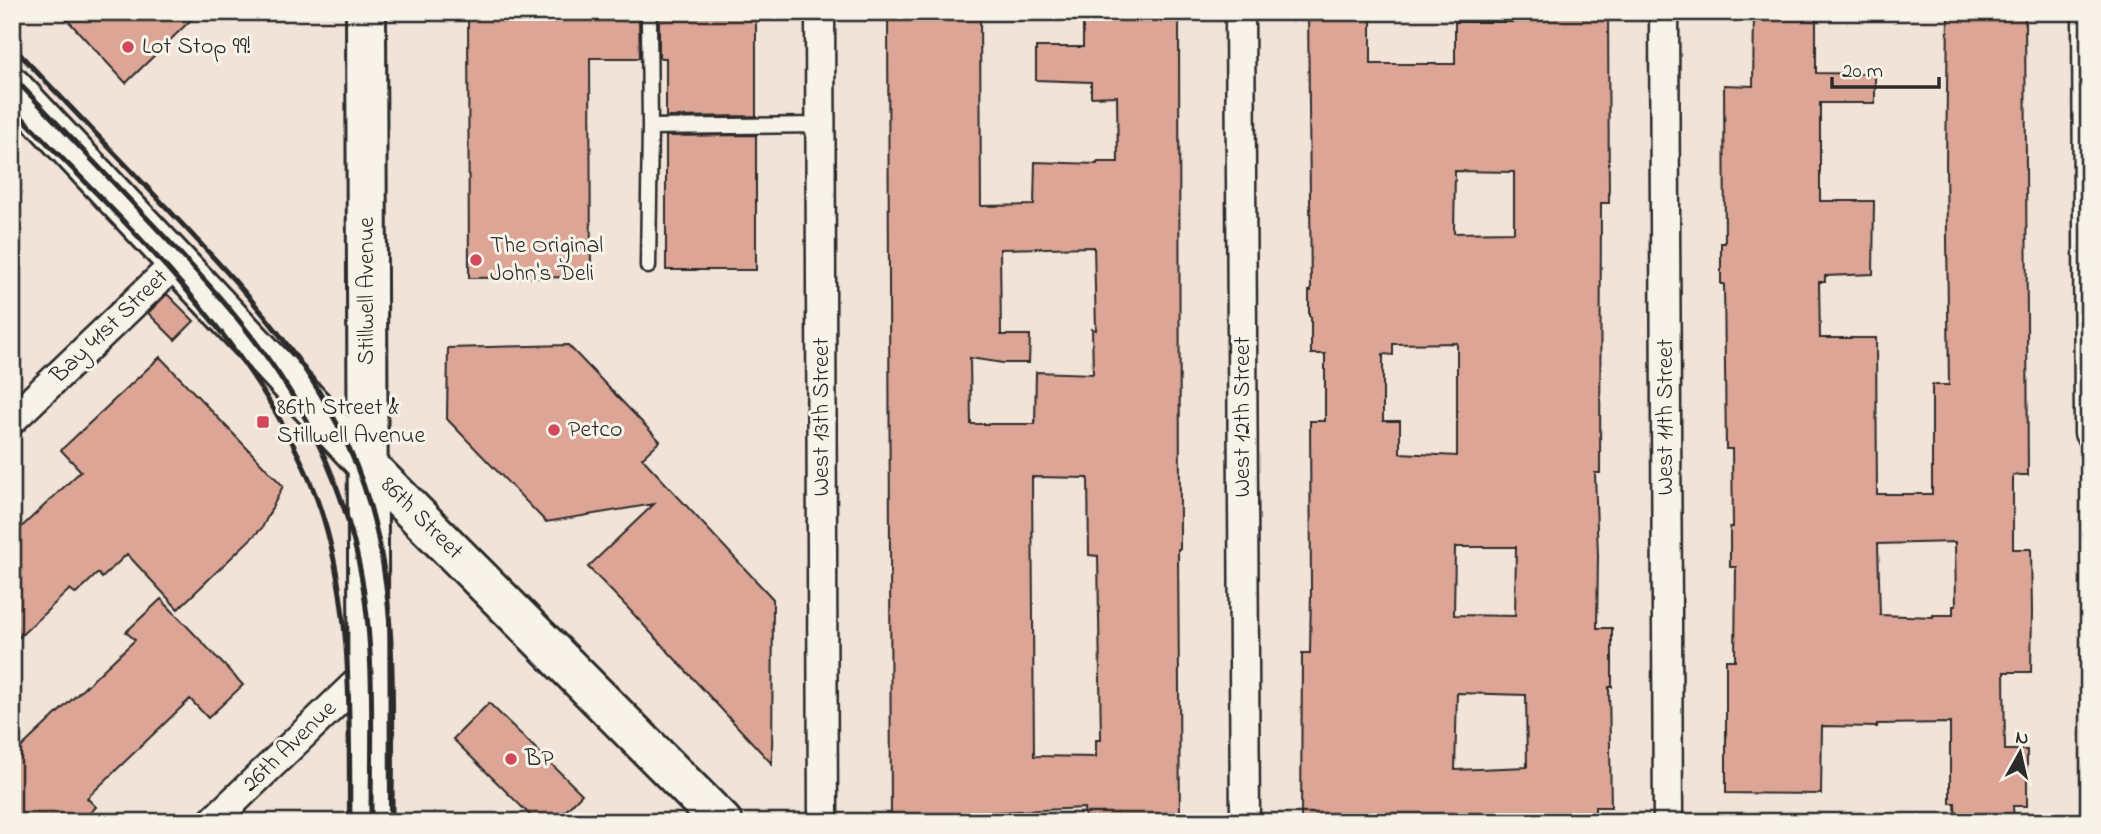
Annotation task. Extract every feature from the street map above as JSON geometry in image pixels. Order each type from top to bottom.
[{"type":"main road","name":"Stillwell Avenue","points":[[366,12],[369,822]]},
{"type":"main road","name":"86th Street","points":[[12,87],[368,466],[716,820]]},
{"type":"street","name":"West 13th Street","points":[[820,12],[823,822]]},
{"type":"street","name":"West 12th Street","points":[[1240,12],[1245,822]]},
{"type":"street","name":"West 11th Street","points":[[1664,12],[1668,822]]},
{"type":"street","points":[[2087,12],[2089,433]]},
{"type":"street","name":"Bay 41st Street","points":[[12,420],[177,262]]},
{"type":"street","name":"26th Avenue","points":[[212,822],[368,672]]},
{"type":"lane","points":[[648,266],[649,21]]},
{"type":"lane","points":[[650,127],[821,125]]},
{"type":"building","name":"Lot Stop 99!","points":[[60,12],[199,12],[126,83]]},
{"type":"building","points":[[468,12],[645,12],[639,20],[640,58],[590,58],[591,277],[469,278]]},
{"type":"building","points":[[653,12],[756,12],[756,116],[666,117],[666,58],[659,58],[659,21]]},
{"type":"building","points":[[888,12],[980,12],[981,206],[1034,205],[1035,162],[1118,162],[1117,96],[1091,97],[1091,82],[1036,80],[1036,47],[1083,47],[1083,13],[1179,12],[1180,822],[1085,822],[1084,808],[979,813],[979,822],[891,822]],"holes":[[[1094,247],[1096,330],[1092,329],[1093,374],[1036,372],[1035,424],[971,424],[970,358],[1003,363],[1029,363],[1030,335],[1001,335],[1000,249]],[[1032,477],[1088,478],[1089,555],[1098,556],[1101,740],[1096,740],[1096,757],[1034,756]]]},
{"type":"building","points":[[1308,12],[1371,12],[1371,64],[1455,64],[1455,22],[1513,22],[1513,12],[1608,12],[1609,203],[1601,203],[1600,473],[1595,473],[1597,628],[1612,628],[1612,687],[1609,687],[1611,807],[1595,807],[1595,822],[1301,822],[1302,653],[1310,653],[1310,421],[1325,421],[1325,354],[1311,354]],"holes":[[[1455,171],[1514,172],[1514,232],[1454,233]],[[1457,343],[1457,456],[1400,453],[1400,421],[1383,421],[1383,354],[1393,355],[1393,344]],[[1455,547],[1516,547],[1515,616],[1454,615]],[[1457,693],[1526,695],[1527,767],[1455,770]]]},
{"type":"building","points":[[1754,12],[1816,12],[1816,73],[1875,74],[1875,103],[1820,103],[1820,201],[1874,201],[1873,274],[1825,276],[1825,282],[1819,282],[1820,338],[1876,338],[1877,494],[1932,494],[1932,385],[1949,385],[1946,164],[1948,15],[2025,15],[2028,475],[2013,475],[2013,549],[2031,549],[2032,611],[2031,672],[2004,672],[2005,750],[2027,750],[2027,806],[2013,806],[2014,822],[1956,822],[1955,803],[1950,803],[1950,723],[1877,724],[1877,727],[1822,726],[1821,794],[1726,793],[1726,660],[1735,660],[1736,567],[1730,567],[1730,527],[1733,527],[1732,449],[1726,449],[1724,284],[1721,284],[1721,243],[1725,243],[1724,85],[1753,86]],"holes":[[[1955,542],[1956,606],[1953,606],[1953,615],[1880,615],[1878,544]]]},
{"type":"building","points":[[756,135],[756,270],[666,270],[666,136]]},
{"type":"building","points":[[167,294],[194,321],[175,340],[148,313]]},
{"type":"building","points":[[568,345],[660,441],[642,458],[773,599],[772,764],[588,567],[654,504],[546,522],[447,419],[448,348]]},
{"type":"building","points":[[160,357],[283,486],[262,528],[178,609],[127,554],[102,578],[98,573],[76,594],[70,589],[12,644],[12,536],[81,471],[61,450]]},
{"type":"building","points":[[161,599],[243,685],[208,718],[190,699],[87,798],[96,807],[81,822],[12,822],[12,756],[135,640],[126,632]]},
{"type":"building","points":[[489,703],[582,794],[555,822],[537,822],[453,739]]},
{"type":"railway","points":[[12,46],[229,274],[287,344],[335,420],[355,462],[370,506],[386,583],[392,662],[392,822]]},
{"type":"railway","points":[[12,76],[217,294],[250,334],[305,418],[328,464],[346,514],[365,600],[372,695],[371,822]]},
{"type":"railway","points":[[12,107],[147,246],[233,347],[269,401],[300,458],[323,517],[340,591],[349,707],[350,822]]},
{"type":"place","name":"Lot Stop 99!","points":[[128,47]]},
{"type":"place","name":"The Original John's Deli","points":[[476,260]]},
{"type":"place","name":"86th Street & Stillwell Avenue","points":[[263,422]]},
{"type":"place","name":"Petco","points":[[554,430]]},
{"type":"place","name":"BP","points":[[511,759]]}]
